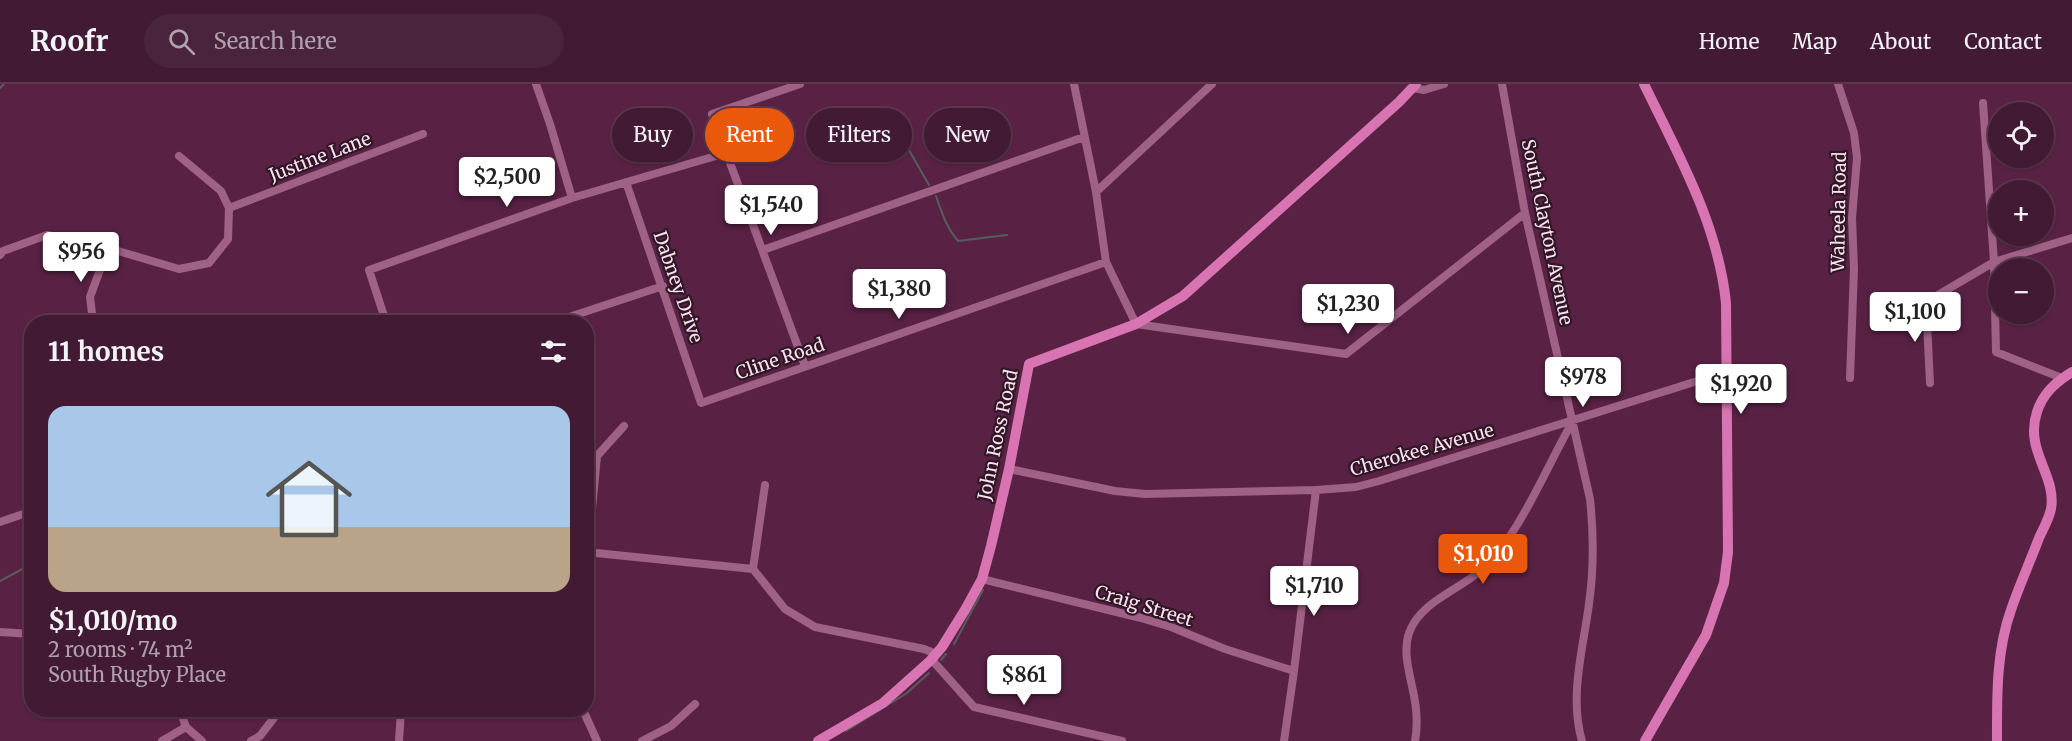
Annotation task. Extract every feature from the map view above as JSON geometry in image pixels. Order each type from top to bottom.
[{"type":"street","points":[[536,84],[572,198]]},
{"type":"street","points":[[730,108],[800,84]]},
{"type":"street","points":[[1074,84],[1096,192],[1106,262],[1136,324],[1346,354],[1525,213]]},
{"type":"street","points":[[1096,192],[1212,84]]},
{"type":"street","points":[[1415,86],[1424,90],[1444,84]]},
{"type":"street","name":"South Clayton Avenue","points":[[1502,84],[1525,213],[1590,499],[1594,538],[1592,574],[1578,674],[1576,709],[1582,741]]},
{"type":"street","points":[[1644,84],[1696,195],[1716,247],[1723,276],[1726,303],[1728,552],[1724,583],[1706,635],[1645,741]]},
{"type":"street","name":"Waheela Road","points":[[1839,84],[1854,134],[1857,158],[1852,218],[1854,269],[1850,378]]},
{"type":"street","name":"John Ross Road","points":[[819,740],[883,703],[934,657],[965,610],[981,579],[1010,469],[1029,364],[1136,324],[1183,296],[1415,86]]},
{"type":"street","points":[[1983,103],[1994,258]]},
{"type":"street","name":"Justine Lane","points":[[229,208],[423,134]]},
{"type":"street","points":[[763,250],[1084,137]]},
{"type":"street","points":[[0,255],[47,235],[108,248],[179,269],[209,263],[228,239],[229,208],[221,191],[179,156]]},
{"type":"street","points":[[384,315],[369,270],[572,198],[705,159]]},
{"type":"street","points":[[729,162],[805,366]]},
{"type":"street","name":"Dabney Drive","points":[[626,182],[701,403]]},
{"type":"street","points":[[2007,258],[2072,238]]},
{"type":"street","points":[[92,315],[90,297],[108,248]]},
{"type":"street","name":"Cline Road","points":[[701,403],[1106,262]]},
{"type":"street","points":[[1930,383],[1926,302],[1988,266]]},
{"type":"street","points":[[575,315],[663,286]]},
{"type":"street","points":[[1995,324],[1996,352],[2067,375]]},
{"type":"street","name":"Cherokee Avenue","points":[[1010,469],[1115,491],[1145,494],[1356,487],[1726,372]]},
{"type":"street","points":[[1996,741],[1998,666],[2002,642],[2010,611],[2050,511],[2050,487],[2037,454],[2034,439],[2035,419],[2048,389],[2067,375]]},
{"type":"street","points":[[1415,741],[1416,709],[1409,672],[1408,634],[1420,614],[1481,571],[1500,549],[1517,524],[1573,420]]},
{"type":"street","points":[[594,485],[597,456],[624,426]]},
{"type":"street","points":[[753,569],[765,485]]},
{"type":"street","points":[[1284,741],[1316,490]]},
{"type":"street","points":[[0,522],[24,514]]},
{"type":"street","points":[[594,553],[753,569],[785,609],[815,627],[924,649],[934,657],[974,707],[1122,741]]},
{"type":"street","name":"Craig Street","points":[[981,579],[1172,627],[1226,649],[1294,671]]},
{"type":"street","points":[[0,632],[24,634]]},
{"type":"street","points":[[642,741],[671,726],[695,704]]},
{"type":"street","points":[[182,717],[186,727],[202,741]]},
{"type":"street","points":[[250,741],[260,736],[274,717]]},
{"type":"street","points":[[399,741],[401,717]]},
{"type":"street","points":[[586,717],[597,741]]},
{"type":"street","points":[[162,741],[186,727]]},
{"type":"waterway","points":[[0,88],[4,84]]},
{"type":"waterway","points":[[912,155],[929,185]]},
{"type":"waterway","points":[[936,196],[947,225],[958,241],[1007,235]]},
{"type":"waterway","points":[[0,581],[24,568]]},
{"type":"waterway","points":[[954,644],[983,590]]},
{"type":"waterway","points":[[941,660],[946,654]]},
{"type":"waterway","points":[[846,731],[907,693],[929,673]]}]
